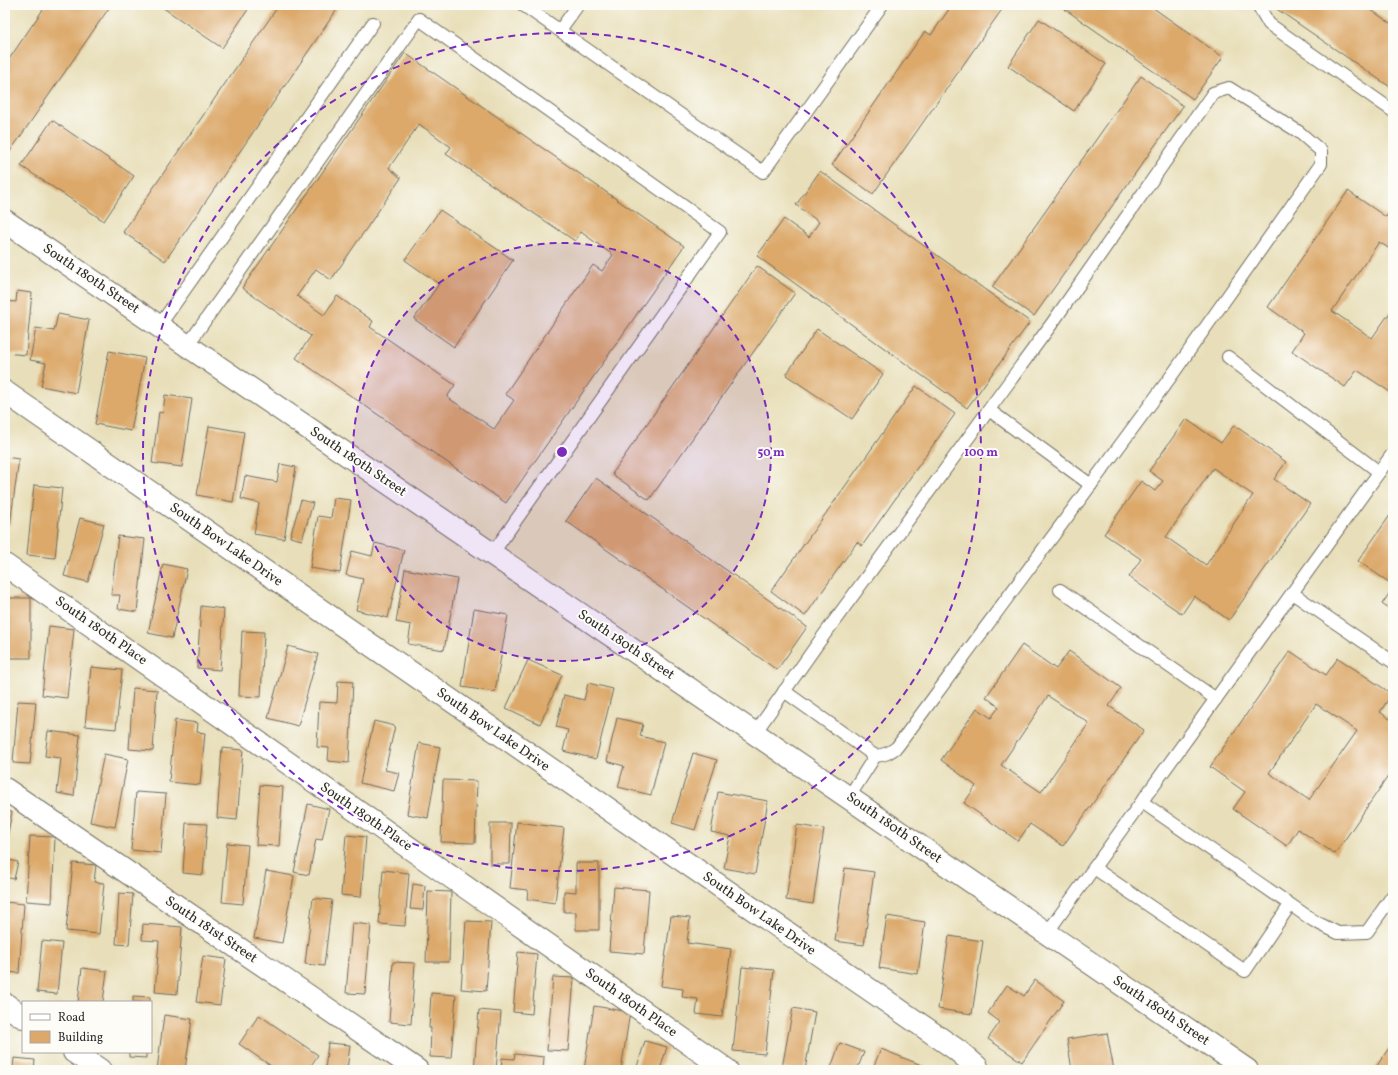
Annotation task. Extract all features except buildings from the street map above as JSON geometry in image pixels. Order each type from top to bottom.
[{"type":"street","name":"South 180th Street","points":[[5,221],[1247,1070]]},
{"type":"street","name":"South Bow Lake Drive","points":[[5,392],[950,1046],[976,1066],[978,1070]]},
{"type":"street","name":"South 180th Place","points":[[5,565],[727,1070]]},
{"type":"street","name":"South 181st Street","points":[[5,790],[417,1070]]},
{"type":"street","points":[[5,1004],[22,1016]]},
{"type":"street","points":[[75,1053],[100,1070]]},
{"type":"lane","points":[[523,5],[763,172],[882,5]]},
{"type":"lane","points":[[560,30],[578,5]]},
{"type":"lane","points":[[1258,5],[1269,24],[1393,110]]},
{"type":"lane","points":[[187,346],[419,19],[720,232],[492,554]]},
{"type":"lane","points":[[159,326],[373,23]]},
{"type":"lane","points":[[755,733],[784,691],[816,646],[1053,322],[1213,93],[1229,88],[1300,132],[1321,151],[1321,164],[1172,375],[897,747],[883,756],[875,756],[784,691]]},
{"type":"lane","points":[[1228,358],[1379,472]]},
{"type":"lane","points":[[989,410],[1091,485]]},
{"type":"lane","points":[[1047,933],[1393,453]]},
{"type":"lane","points":[[1060,590],[1216,699]]},
{"type":"lane","points":[[1292,593],[1393,662]]},
{"type":"lane","points":[[849,797],[875,756]]},
{"type":"lane","points":[[1142,802],[1290,905],[1314,921],[1338,933],[1367,932],[1393,895]]},
{"type":"lane","points":[[1094,868],[1245,970],[1290,905]]}]
